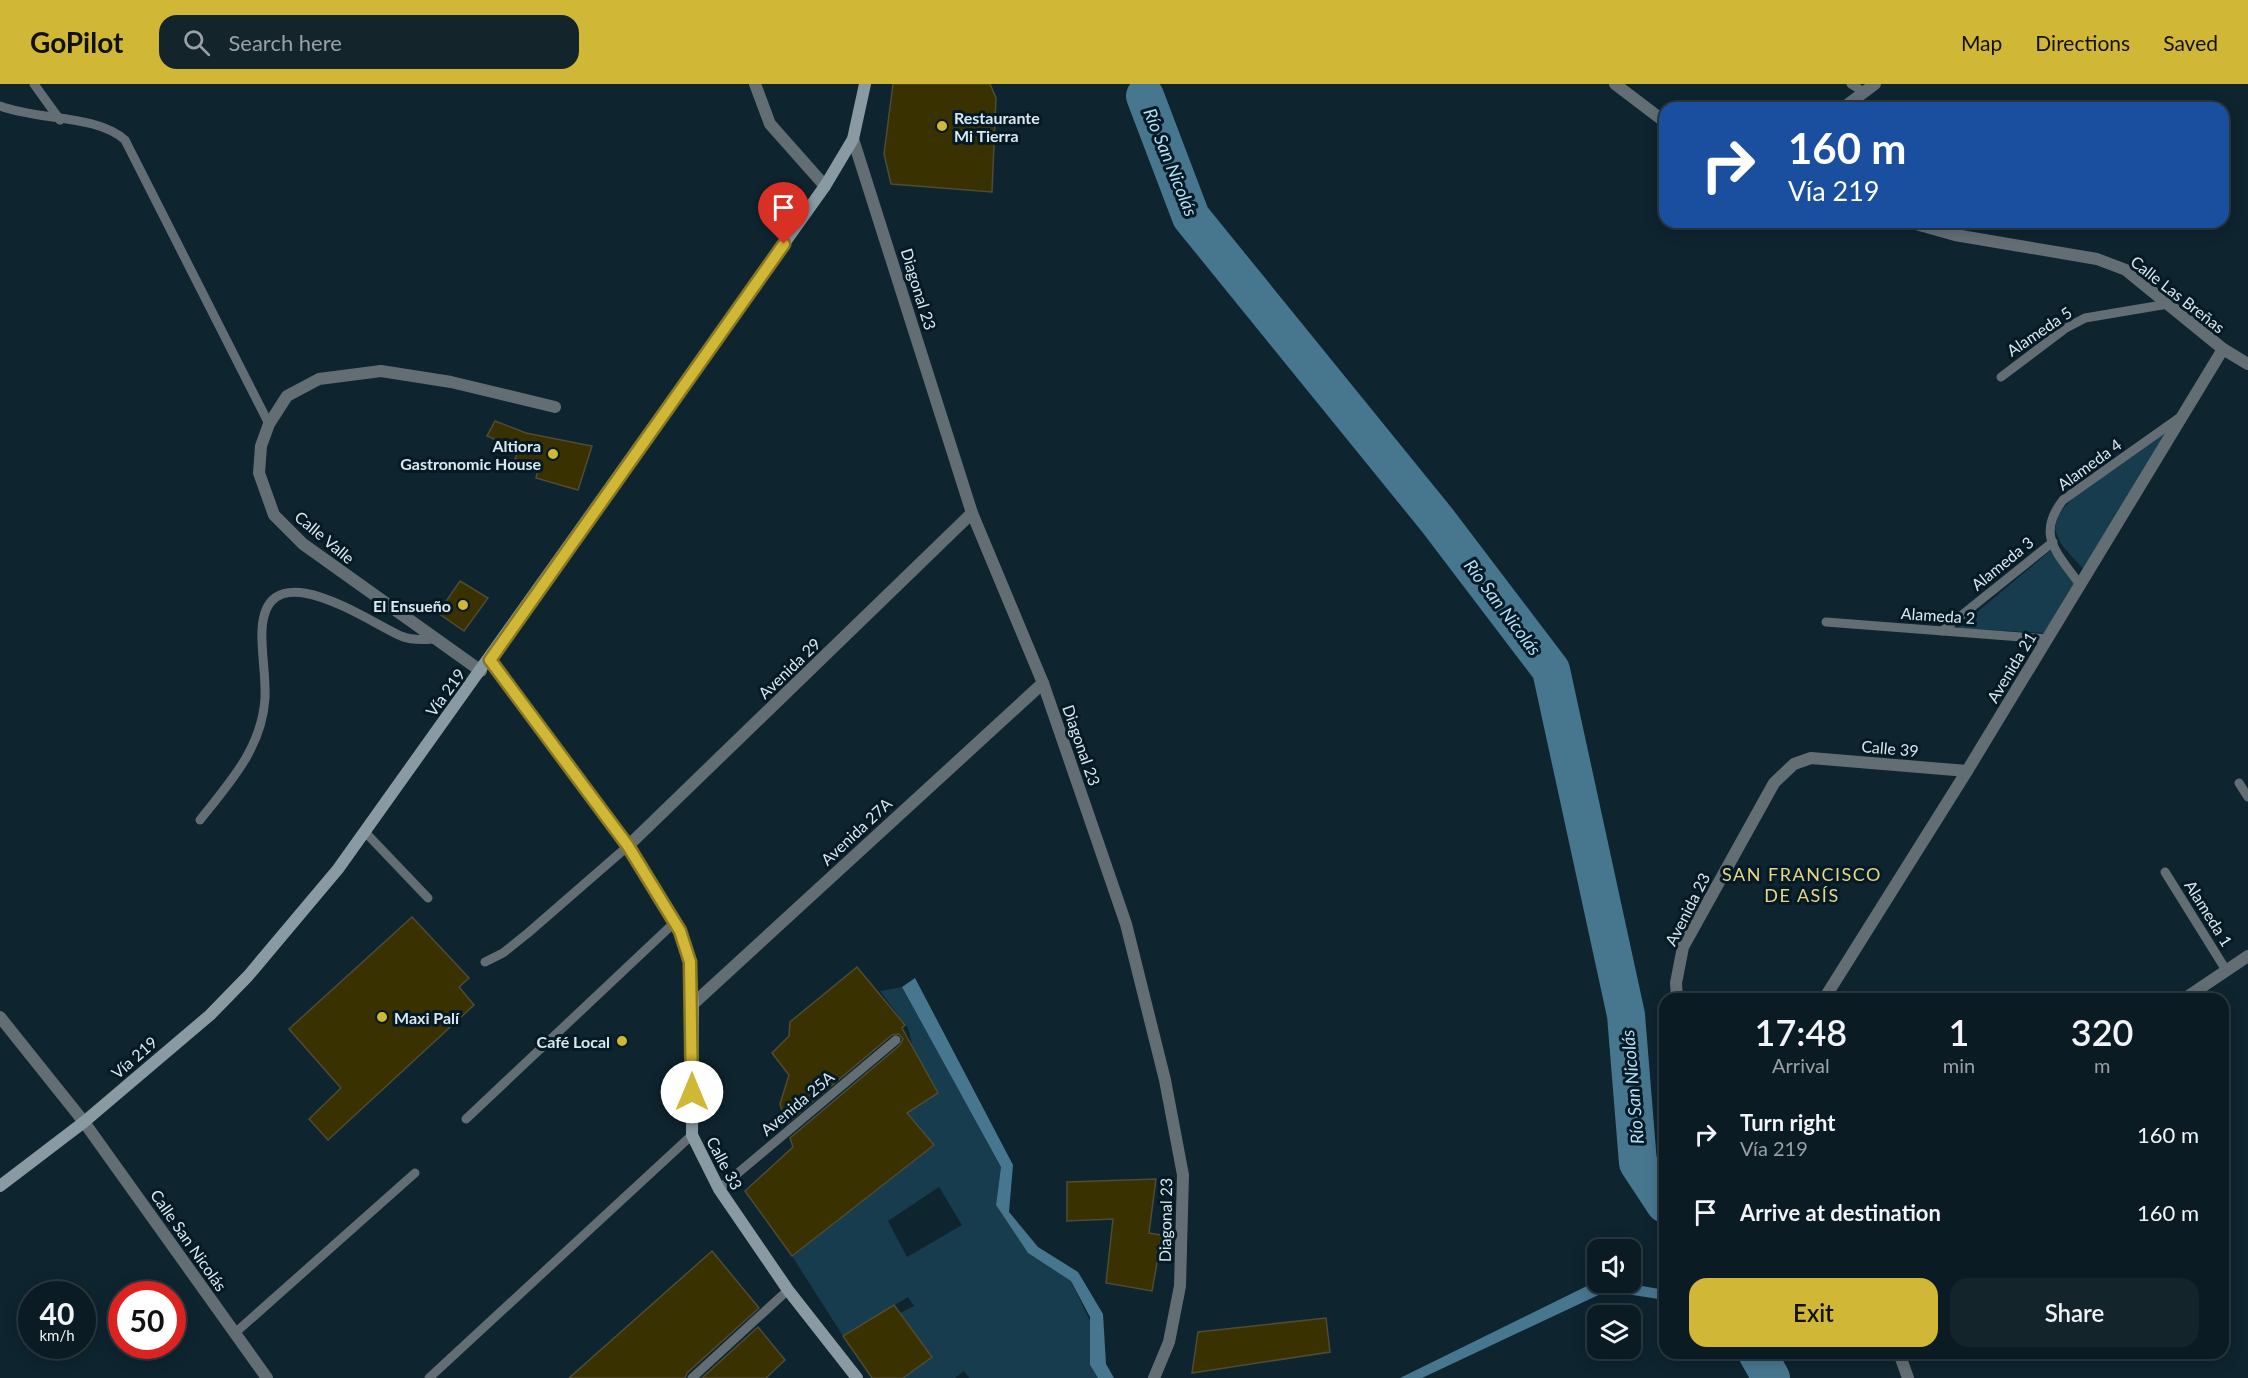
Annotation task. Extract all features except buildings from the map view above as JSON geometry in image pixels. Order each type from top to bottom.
[{"type":"main road","name":"Vía 219","points":[[0,1186],[84,1122],[210,1015],[248,976],[338,869],[490,660],[825,186],[853,140],[865,84]]},
{"type":"main road","name":"Calle 33","points":[[490,660],[628,846],[675,922],[690,962],[693,1004],[692,1135],[719,1189],[788,1290],[857,1378]]},
{"type":"street","points":[[755,84],[770,124],[825,186]]},
{"type":"street","points":[[1615,84],[1659,117]]},
{"type":"street","points":[[1851,102],[1875,84]]},
{"type":"street","name":"Diagonal 23","points":[[853,140],[972,513],[1043,683],[1126,924],[1165,1080],[1183,1175],[1180,1286],[1169,1342],[1154,1378]]},
{"type":"street","name":"Calle Las Breñas","points":[[1930,228],[1955,235],[2097,260],[2126,270],[2223,350],[2248,364]]},
{"type":"street","name":"Avenida 21","points":[[1828,993],[1967,771],[2223,350]]},
{"type":"street","name":"Calle Valle","points":[[481,671],[432,639],[303,544],[274,515],[259,473],[261,446],[269,424],[287,396],[319,379],[381,371],[452,382],[555,407]]},
{"type":"street","name":"Avenida 29","points":[[628,846],[972,513]]},
{"type":"street","name":"Avenida 27A","points":[[693,1004],[1043,683]]},
{"type":"street","name":"Calle 39","points":[[1811,758],[1967,771]]},
{"type":"street","name":"Avenida 23","points":[[1677,993],[1676,983],[1683,947],[1774,783],[1794,764],[1811,758]]},
{"type":"street","points":[[2193,993],[2248,956]]},
{"type":"street","name":"Calle San Nicolás","points":[[1,1019],[84,1122],[267,1378]]},
{"type":"street","points":[[1901,1359],[1908,1378]]},
{"type":"lane","points":[[34,84],[60,120]]},
{"type":"lane","points":[[1851,84],[1864,92]]},
{"type":"lane","points":[[0,106],[19,113],[96,124],[114,130],[125,140],[269,424]]},
{"type":"lane","name":"Alameda 5","points":[[2001,377],[2066,328],[2085,318],[2168,304]]},
{"type":"lane","name":"Alameda 4","points":[[2053,542],[2048,530],[2051,515],[2063,500],[2182,415]]},
{"type":"lane","points":[[2053,542],[2080,585]]},
{"type":"lane","name":"Alameda 3","points":[[1942,631],[2053,542]]},
{"type":"lane","points":[[200,820],[254,747],[263,719],[265,696],[262,631],[264,613],[274,598],[290,592],[314,594],[340,603],[403,637],[432,639]]},
{"type":"lane","name":"Alameda 2","points":[[1826,622],[2048,639]]},
{"type":"lane","points":[[2239,783],[2248,797]]},
{"type":"lane","points":[[365,832],[428,898]]},
{"type":"lane","points":[[485,962],[503,953],[528,933],[628,846]]},
{"type":"lane","name":"Alameda 1","points":[[2165,872],[2226,970]]},
{"type":"lane","points":[[466,1119],[675,922]]},
{"type":"lane","name":"Avenida 25A","points":[[719,1189],[896,1040]]},
{"type":"lane","points":[[429,1378],[692,1135]]},
{"type":"lane","points":[[235,1333],[415,1173]]},
{"type":"lane","points":[[692,1378],[788,1290]]},
{"type":"shaded area","points":[[2167,432],[2083,569],[2061,544],[2055,530],[2057,516],[2072,499]]},
{"type":"shaded area","points":[[2050,551],[2074,583],[2044,633],[1958,628]]},
{"type":"shaded area","points":[[915,978],[1013,1165],[1009,1212],[1038,1247],[1078,1272],[1103,1314],[1106,1364],[1114,1378],[1098,1378],[1090,1365],[1090,1317],[1071,1281],[1028,1253],[996,1205],[1001,1167],[902,987]]},
{"type":"shaded area","points":[[902,987],[1001,1167],[996,1205],[1028,1253],[1071,1281],[1090,1321],[1090,1365],[1098,1378],[969,1378],[964,1371],[955,1378],[903,1378],[900,1313],[914,1306],[908,1297],[843,1336],[792,1256],[934,1145],[907,1113],[914,1052],[908,1028],[880,991]],"holes":[[[939,1187],[962,1225],[907,1257],[888,1221]]]},
{"type":"shaded area","points":[[1587,1286],[1587,1293],[1603,1293],[1422,1378],[1400,1378]]},
{"type":"shaded area","points":[[1641,1286],[1659,1289],[1659,1299],[1620,1293],[1641,1293]]},
{"type":"waterway","name":"Río San Nicolás","points":[[1145,96],[1191,217],[1437,520],[1551,670],[1626,1015],[1638,1163],[1659,1195]]},
{"type":"waterway","name":"Río San Nicolás","points":[[1760,1359],[1771,1378]]},
{"type":"place","name":"Restaurante Mi Tierra","points":[[942,126]]},
{"type":"place","name":"Altiora Gastronomic House","points":[[553,454]]},
{"type":"place","name":"El Ensueño","points":[[463,605]]},
{"type":"place","name":"Maxi Palí","points":[[382,1017]]},
{"type":"place","name":"Café Local","points":[[622,1041]]},
{"type":"district","name":"SAN FRANCISCO DE ASÍS","points":[[1802,884]]},
{"type":"route","points":[[692,1092],[693,1004],[690,962],[680,931],[628,846],[490,660],[574,537],[784,244]]}]
